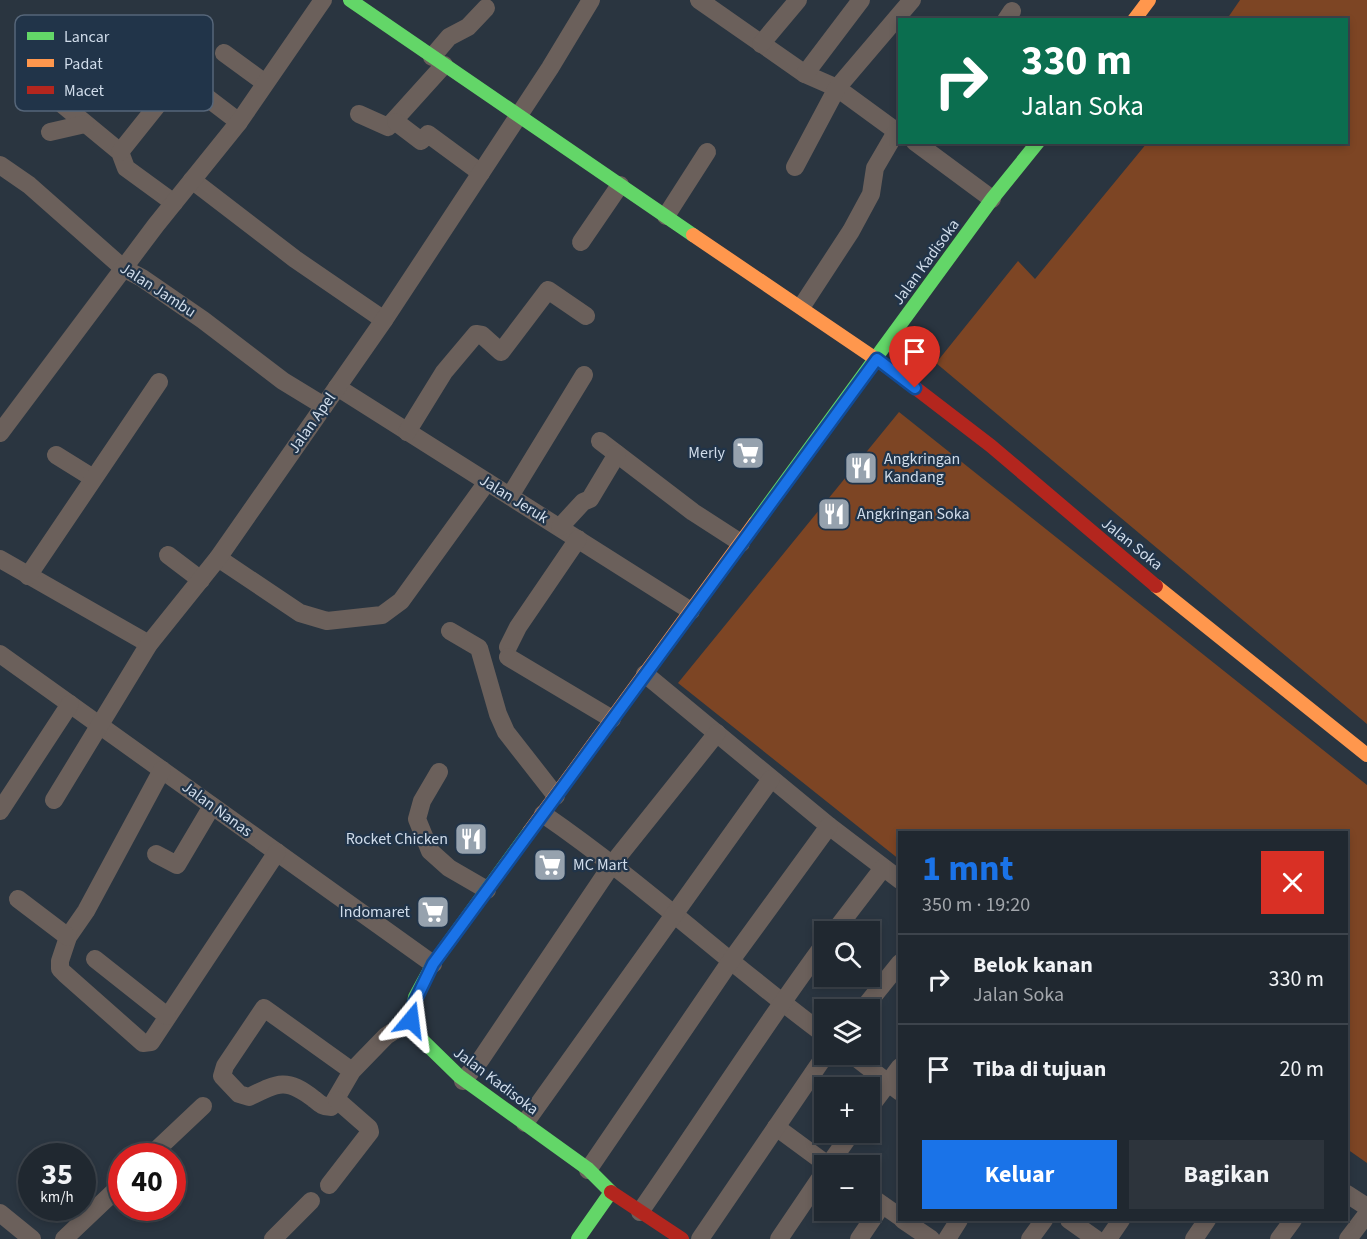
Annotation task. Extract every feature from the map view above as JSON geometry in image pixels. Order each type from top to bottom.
[{"type":"street","points":[[0,433],[123,268],[239,122],[323,0]]},
{"type":"street","name":"Jalan Soka","points":[[350,0],[518,117],[802,306],[877,359],[991,446],[1101,541],[1367,755]]},
{"type":"street","name":"Jalan Apel","points":[[54,800],[150,644],[218,558],[384,320],[518,117],[591,0]]},
{"type":"street","points":[[699,0],[805,74],[837,88],[898,133],[875,168],[871,194],[851,231],[802,306]]},
{"type":"street","points":[[761,44],[798,0]]},
{"type":"street","points":[[805,74],[861,0]]},
{"type":"street","points":[[795,167],[837,88],[912,0]]},
{"type":"street","points":[[1136,18],[1149,0]]},
{"type":"street","points":[[359,114],[388,127],[396,122],[438,61],[448,37],[468,27],[486,9]]},
{"type":"street","points":[[224,53],[266,82]]},
{"type":"street","points":[[213,102],[239,122]]},
{"type":"street","points":[[70,111],[120,152],[126,168],[174,203]]},
{"type":"street","points":[[120,152],[153,111]]},
{"type":"street","points":[[396,122],[421,141],[428,134],[481,172]]},
{"type":"street","points":[[50,132],[85,124]]},
{"type":"street","points":[[918,144],[992,199]]},
{"type":"street","name":"Jalan Kadisoka","points":[[611,1192],[588,1170],[463,1081],[433,1053],[416,1034],[411,1020],[414,1003],[433,964],[992,199],[1036,144]]},
{"type":"street","points":[[666,216],[707,152]]},
{"type":"street","name":"Jalan Jambu","points":[[0,165],[29,185],[123,268],[142,278],[203,320],[283,381],[324,406]]},
{"type":"street","points":[[192,180],[287,252],[384,320]]},
{"type":"street","points":[[581,242],[620,185]]},
{"type":"street","points":[[407,432],[444,372],[476,334],[482,335],[501,352],[548,290],[586,316]]},
{"type":"street","points":[[510,496],[584,375]]},
{"type":"street","points":[[28,576],[159,382]]},
{"type":"street","name":"Jalan Jeruk","points":[[337,387],[691,611]]},
{"type":"street","points":[[600,441],[693,512],[741,543]]},
{"type":"street","points":[[560,527],[583,502],[590,499],[617,454]]},
{"type":"street","points":[[56,455],[93,477]]},
{"type":"street","points":[[218,558],[300,613],[327,621],[382,615],[401,601],[487,482]]},
{"type":"street","points":[[578,539],[518,627],[508,652],[612,719]]},
{"type":"street","points":[[168,555],[201,580]]},
{"type":"street","points":[[0,560],[150,644]]},
{"type":"street","points":[[450,631],[479,648],[498,714],[506,732],[556,796]]},
{"type":"street","name":"Jalan Nanas","points":[[0,654],[433,964]]},
{"type":"street","points":[[645,674],[829,826],[898,879]]},
{"type":"street","points":[[0,811],[70,704]]},
{"type":"street","points":[[463,1081],[481,1059],[613,863],[717,733]]},
{"type":"street","points":[[162,770],[86,911],[68,937],[60,961],[60,969],[143,1043],[151,1042],[277,852]]},
{"type":"street","points":[[439,772],[422,801],[417,819],[430,851],[448,868],[488,890]]},
{"type":"street","points":[[525,1123],[673,912],[771,779]]},
{"type":"street","points":[[156,854],[177,865],[212,806]]},
{"type":"street","points":[[543,814],[613,863],[732,959],[781,1003],[814,1027]]},
{"type":"street","points":[[588,1170],[732,959],[829,826]]},
{"type":"street","points":[[842,921],[883,868]]},
{"type":"street","points":[[18,899],[68,937]]},
{"type":"street","points":[[95,959],[167,1016]]},
{"type":"street","points":[[640,1212],[704,1122],[781,1003],[814,959]]},
{"type":"street","points":[[871,999],[898,965]]},
{"type":"street","points":[[352,1071],[264,1008],[225,1066],[222,1076],[239,1094],[249,1098],[284,1082],[297,1086],[324,1107],[332,1107],[352,1071],[386,1036],[411,1020]]},
{"type":"street","points":[[700,1239],[818,1065]]},
{"type":"street","points":[[865,1065],[894,1087],[880,1099]]},
{"type":"street","points":[[329,1185],[370,1132],[369,1128],[337,1100]]},
{"type":"street","points":[[164,1143],[202,1106]]},
{"type":"street","points":[[776,1127],[814,1155]]},
{"type":"street","points":[[779,1239],[814,1187]]},
{"type":"street","points":[[578,1239],[611,1192],[682,1239]]},
{"type":"street","points":[[1348,1195],[1367,1207]]},
{"type":"street","points":[[64,1239],[108,1197]]},
{"type":"street","points":[[273,1239],[311,1201]]},
{"type":"street","points":[[880,1203],[898,1215]]},
{"type":"street","points":[[0,1213],[32,1239]]},
{"type":"street","points":[[1348,1239],[1367,1214]]},
{"type":"street","points":[[859,1239],[867,1221]]},
{"type":"street","points":[[906,1221],[931,1239]]},
{"type":"street","points":[[947,1239],[958,1221]]},
{"type":"street","points":[[1030,1239],[1043,1221]]},
{"type":"street","points":[[1070,1221],[1096,1239]]},
{"type":"street","points":[[1108,1239],[1120,1221]]},
{"type":"street","points":[[1194,1239],[1206,1221]]},
{"type":"street","points":[[1279,1239],[1292,1221]]},
{"type":"shaded area","points":[[1240,0],[1367,0],[1367,724],[936,363],[1018,261],[1035,279],[1146,144],[1348,144],[1348,18],[1228,18]]},
{"type":"shaded area","points":[[899,412],[1367,785],[1367,1163],[1348,1150],[1348,831],[898,831],[898,858],[678,683]]},
{"type":"traffic: fast","points":[[350,0],[693,235]]},
{"type":"traffic: fast","points":[[755,523],[992,199],[1036,144]]},
{"type":"traffic: fast","points":[[529,832],[433,964],[415,997],[411,1019],[418,1036],[459,1076],[588,1169],[611,1192],[578,1239]]},
{"type":"traffic: slow","points":[[1136,18],[1149,0]]},
{"type":"traffic: slow","points":[[693,235],[892,370]]},
{"type":"traffic: slow","points":[[529,832],[755,523]]},
{"type":"traffic: slow","points":[[1156,586],[1367,755]]},
{"type":"traffic: jam","points":[[892,370],[991,446],[1156,586]]},
{"type":"traffic: jam","points":[[611,1192],[682,1239]]},
{"type":"place","name":"Merly","points":[[748,453]]},
{"type":"place","name":"Angkringan Kandang","points":[[861,468]]},
{"type":"place","name":"Angkringan Soka","points":[[834,514]]},
{"type":"place","name":"Rocket Chicken","points":[[471,839]]},
{"type":"place","name":"MC Mart","points":[[550,865]]},
{"type":"place","name":"Indomaret","points":[[433,912]]},
{"type":"route","points":[[411,1020],[414,1003],[433,964],[877,359],[915,388]]}]
